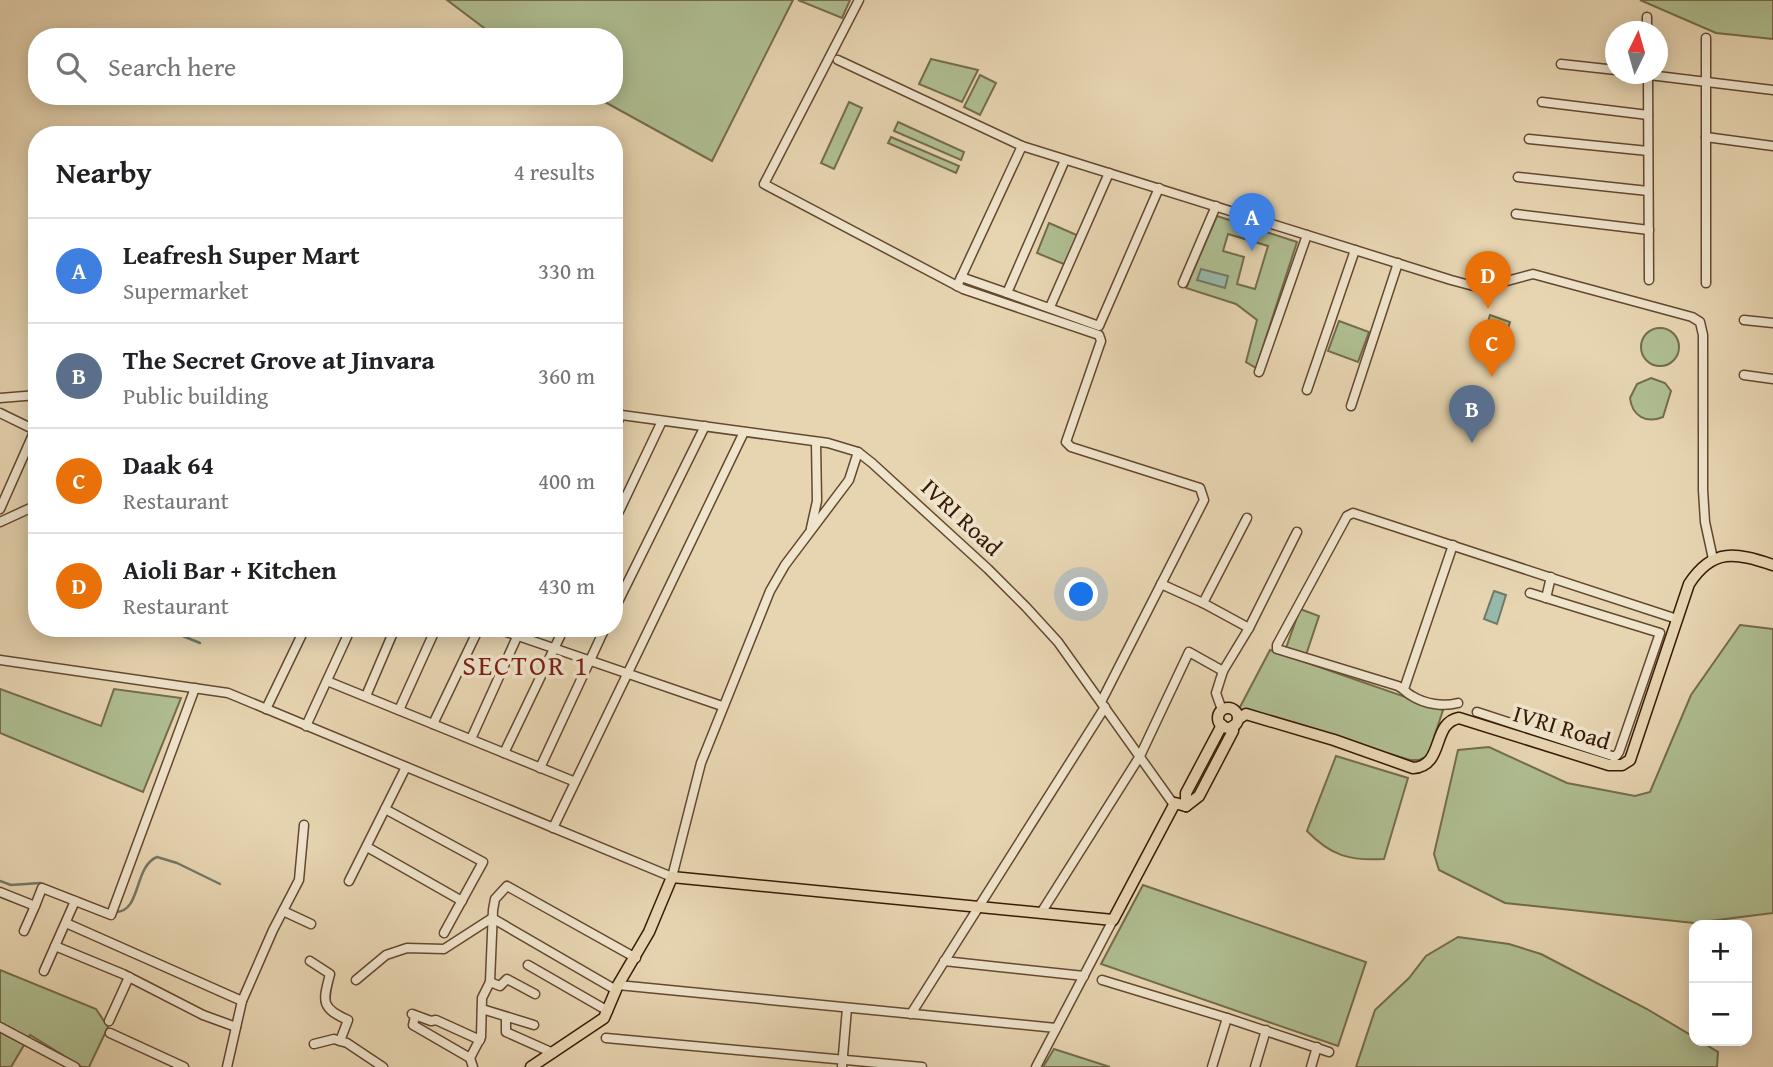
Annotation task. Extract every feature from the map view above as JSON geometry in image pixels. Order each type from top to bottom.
[{"type":"main road","points":[[1713,559],[1730,554],[1773,563]]},
{"type":"main road","name":"IVRI Road","points":[[1456,718],[1523,732],[1609,765],[1622,765],[1630,760],[1689,584],[1698,570],[1713,559]]},
{"type":"main road","points":[[531,1067],[604,1018],[617,988],[636,958],[671,877],[1113,920],[1181,805],[1199,796],[1233,731],[1231,723],[1234,710],[1222,710],[1219,719],[1231,723],[1246,714],[1417,768],[1430,761],[1444,726],[1456,718]]},
{"type":"street","points":[[859,0],[764,184],[957,286],[1099,335],[1101,341],[1066,442],[1071,447],[1200,488],[1204,500],[1103,705],[911,1014]]},
{"type":"street","points":[[1706,38],[1706,284]]},
{"type":"street","points":[[838,60],[1022,146],[1398,264],[1481,288],[1533,274],[1692,317],[1700,322],[1703,335],[1702,473],[1705,522],[1713,559]]},
{"type":"street","points":[[1561,64],[1605,69]]},
{"type":"street","points":[[1668,76],[1773,90]]},
{"type":"street","points":[[1648,84],[1649,280]]},
{"type":"street","points":[[1542,102],[1648,115]]},
{"type":"street","points":[[1706,137],[1773,146]]},
{"type":"street","points":[[1529,139],[1648,151]]},
{"type":"street","points":[[957,286],[1022,146]]},
{"type":"street","points":[[1007,293],[1065,160]]},
{"type":"street","points":[[1050,307],[1109,173]]},
{"type":"street","points":[[1518,177],[1648,191]]},
{"type":"street","points":[[961,277],[1099,326],[1159,188]]},
{"type":"street","points":[[1183,283],[1216,206]]},
{"type":"street","points":[[1516,214],[1648,230]]},
{"type":"street","points":[[1259,372],[1307,235]]},
{"type":"street","points":[[1307,390],[1355,250]]},
{"type":"street","points":[[1351,406],[1398,264]]},
{"type":"street","points":[[1744,320],[1773,323]]},
{"type":"street","points":[[1744,375],[1773,379]]},
{"type":"street","points":[[0,397],[28,395]]},
{"type":"street","points":[[0,413],[28,426]]},
{"type":"street","name":"IVRI Road","points":[[623,415],[816,442],[858,452],[988,569],[1026,607],[1058,642],[1172,802],[1181,805]]},
{"type":"street","points":[[623,503],[663,421]]},
{"type":"street","points":[[623,592],[705,426]]},
{"type":"street","points":[[553,828],[573,781],[744,432]]},
{"type":"street","points":[[810,531],[817,499],[816,442]]},
{"type":"street","points":[[0,509],[28,448]]},
{"type":"street","points":[[0,660],[228,693],[671,877],[696,780],[722,706],[769,591],[785,565],[849,480],[858,452]]},
{"type":"street","points":[[817,499],[831,503]]},
{"type":"street","points":[[0,522],[28,509]]},
{"type":"street","points":[[1456,718],[1456,704],[1427,702],[1407,694],[1404,689],[1277,649],[1348,516],[1353,513],[1677,619]]},
{"type":"street","points":[[1203,603],[1247,517]]},
{"type":"street","points":[[1222,710],[1216,693],[1223,671],[1249,628],[1297,532]]},
{"type":"street","points":[[1404,689],[1453,545]]},
{"type":"street","points":[[1546,598],[1551,577]]},
{"type":"street","points":[[1161,584],[1249,628]]},
{"type":"street","points":[[1477,712],[1523,732],[1616,756],[1660,633],[1530,593]]},
{"type":"street","points":[[266,709],[301,637]]},
{"type":"street","points":[[306,726],[347,637]]},
{"type":"street","points":[[366,696],[391,637]]},
{"type":"street","points":[[399,710],[432,637]]},
{"type":"street","points":[[433,724],[475,637]]},
{"type":"street","points":[[471,739],[517,637]]},
{"type":"street","points":[[529,637],[554,649],[722,706]]},
{"type":"street","points":[[505,753],[560,637]]},
{"type":"street","points":[[540,768],[600,637]]},
{"type":"street","points":[[1041,913],[1140,756],[1189,652],[1223,671]]},
{"type":"street","points":[[327,681],[573,781]]},
{"type":"street","points":[[24,932],[41,888],[111,915],[195,688]]},
{"type":"street","points":[[349,881],[406,767]]},
{"type":"street","points":[[386,809],[483,862],[444,933]]},
{"type":"street","points":[[227,1067],[243,1001],[299,880],[304,825]]},
{"type":"street","points":[[367,846],[462,901]]},
{"type":"street","points":[[480,1040],[436,1020],[414,1015],[413,1025],[472,1062],[480,1040],[482,998],[490,982],[495,899],[507,886],[636,958]]},
{"type":"street","points":[[0,892],[35,906]]},
{"type":"street","points":[[44,971],[75,901]]},
{"type":"street","points":[[283,911],[311,924]]},
{"type":"street","points":[[356,980],[386,955],[407,948],[444,949],[492,918]]},
{"type":"street","points":[[492,918],[617,988],[1056,1028]]},
{"type":"street","points":[[1036,1067],[1113,920]]},
{"type":"street","points":[[66,923],[243,1001]]},
{"type":"street","points":[[55,946],[129,977],[203,1015],[236,1027]]},
{"type":"street","points":[[310,961],[330,974],[324,998],[325,1005],[332,1013],[348,1020],[340,1041]]},
{"type":"street","points":[[944,961],[1084,976]]},
{"type":"street","points":[[528,964],[608,1011]]},
{"type":"street","points":[[109,1021],[129,977]]},
{"type":"street","points":[[490,982],[500,986],[507,979],[534,994]]},
{"type":"street","points":[[1102,980],[1329,1052]]},
{"type":"street","points":[[842,1063],[847,1008]]},
{"type":"street","points":[[482,1009],[534,1024]]},
{"type":"street","points":[[506,1017],[506,1031],[553,1053]]},
{"type":"street","points":[[1212,1067],[1227,1018]]},
{"type":"street","points":[[0,1027],[75,1067]]},
{"type":"street","points":[[1255,1067],[1266,1030]]},
{"type":"street","points":[[110,1033],[184,1067]]},
{"type":"street","points":[[606,1038],[842,1063],[922,1067]]},
{"type":"street","points":[[314,1044],[334,1039],[383,1067]]},
{"type":"street","points":[[1311,1067],[1317,1047]]},
{"type":"shaded area","points":[[447,0],[793,0],[712,161],[610,105],[623,105],[623,28],[484,28]]},
{"type":"shaded area","points":[[798,0],[850,0],[842,18]]},
{"type":"shaded area","points":[[1640,0],[1773,0],[1773,39],[1716,33]]},
{"type":"shaded area","points":[[931,59],[978,70],[962,102],[919,84]]},
{"type":"shaded area","points":[[980,75],[996,83],[980,115],[964,107]]},
{"type":"shaded area","points":[[849,102],[862,108],[834,169],[821,163]]},
{"type":"shaded area","points":[[898,122],[964,152],[961,160],[894,131]]},
{"type":"shaded area","points":[[891,137],[959,166],[956,173],[888,143]]},
{"type":"shaded area","points":[[1217,216],[1297,242],[1256,368],[1246,362],[1257,320],[1236,304],[1186,288]],"holes":[[[1228,234],[1268,246],[1255,289],[1237,284],[1244,257],[1223,251]]]},
{"type":"shaded area","points":[[1049,223],[1079,236],[1066,265],[1037,253]]},
{"type":"shaded area","points":[[1201,269],[1228,276],[1225,288],[1197,280]]},
{"type":"shaded area","points":[[1490,315],[1510,322],[1504,341],[1484,335]]},
{"type":"shaded area","points":[[1339,321],[1369,332],[1358,362],[1328,351]]},
{"type":"shaded area","points":[[1660,328],[1673,334],[1679,347],[1673,360],[1660,366],[1647,360],[1641,347],[1647,334]]},
{"type":"shaded area","points":[[1651,378],[1665,383],[1671,391],[1663,417],[1651,420],[1637,414],[1630,398],[1637,384]]},
{"type":"shaded area","points":[[1494,591],[1506,595],[1497,624],[1484,619]]},
{"type":"shaded area","points":[[1300,609],[1319,616],[1306,655],[1286,648]]},
{"type":"shaded area","points":[[1740,625],[1773,629],[1773,913],[1718,920],[1689,920],[1689,922],[1505,903],[1439,870],[1434,854],[1458,750],[1489,747],[1567,783],[1635,796],[1650,792],[1691,695]]},
{"type":"shaded area","points":[[1270,650],[1443,710],[1428,756],[1410,760],[1239,709]]},
{"type":"shaded area","points":[[0,689],[101,726],[114,689],[181,698],[143,792],[0,733]]},
{"type":"shaded area","points":[[1336,756],[1408,778],[1384,859],[1361,859],[1342,855],[1324,846],[1307,831]]},
{"type":"shaded area","points":[[1143,885],[1366,962],[1338,1046],[1101,964]]},
{"type":"shaded area","points":[[1458,937],[1509,944],[1541,954],[1689,1034],[1689,1046],[1708,1046],[1718,1052],[1717,1067],[1356,1067],[1375,1010],[1409,978],[1426,956]]},
{"type":"shaded area","points":[[0,970],[96,1009],[108,1027],[89,1067],[82,1067],[30,1035],[11,1067],[0,1067]]},
{"type":"shaded area","points":[[1054,1049],[1110,1067],[1043,1067]]},
{"type":"waterway","points":[[185,637],[200,643]]},
{"type":"waterway","points":[[116,912],[130,905],[144,869],[157,857],[177,863],[220,884]]},
{"type":"waterway","points":[[0,881],[11,885],[40,883],[109,910]]},
{"type":"place","name":"Leafresh Super Mart","points":[[1252,251]]},
{"type":"place","name":"Aioli Bar + Kitchen","points":[[1488,309]]},
{"type":"place","name":"Daak 64","points":[[1492,377]]},
{"type":"place","name":"The Secret Grove at Jinvara","points":[[1472,443]]},
{"type":"district","name":"SECTOR 1","points":[[526,664]]}]
